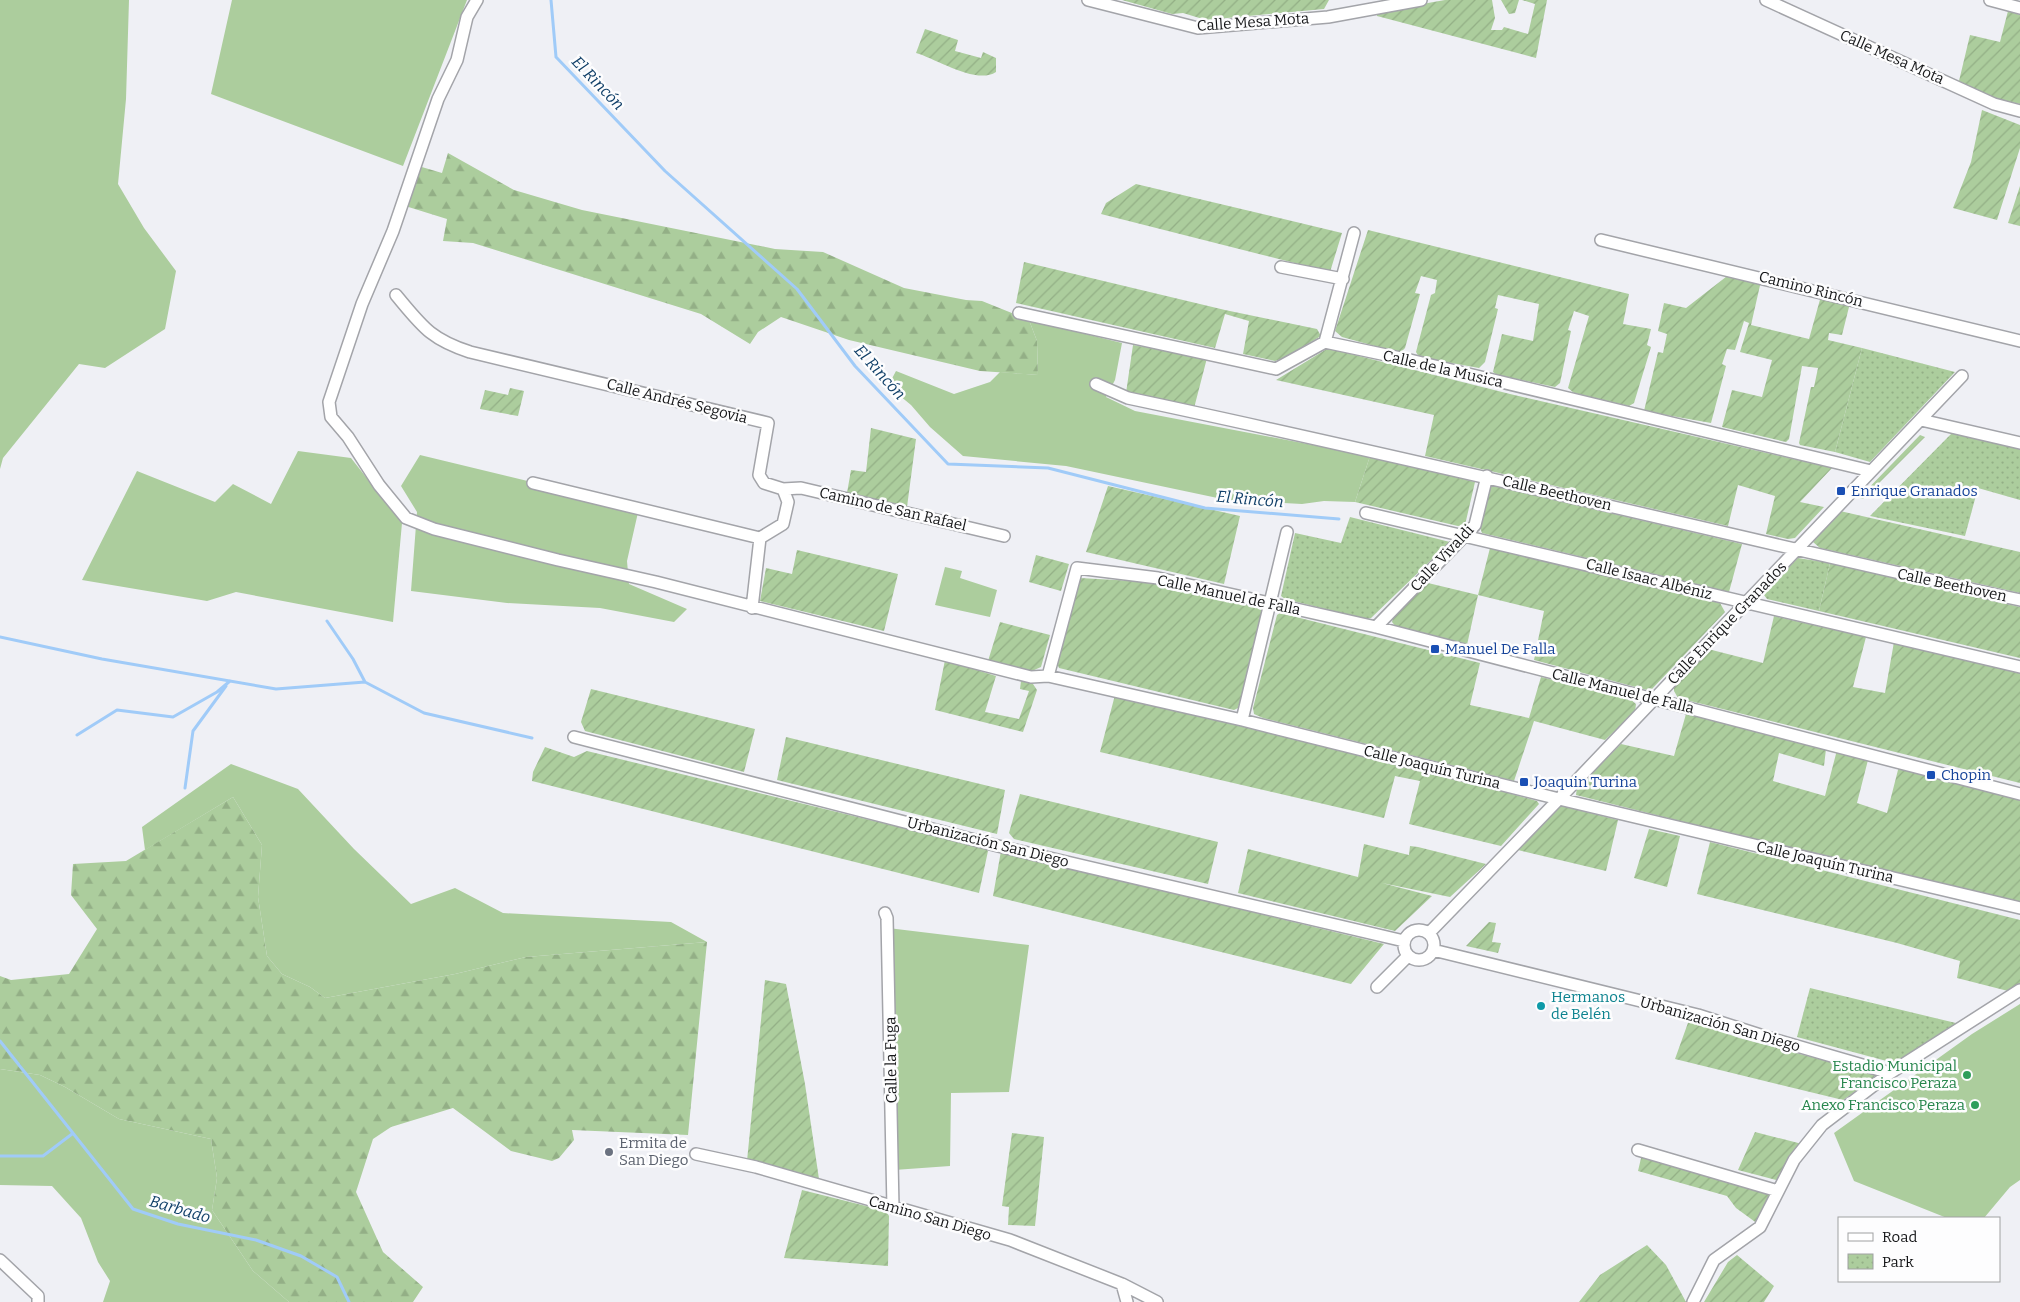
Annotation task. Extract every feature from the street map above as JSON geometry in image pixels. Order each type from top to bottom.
[{"type":"street","name":"Calle Joaquín Turina","points":[[477,0],[467,17],[457,60],[438,99],[393,230],[362,304],[330,402],[331,418],[348,437],[379,485],[406,518],[434,529],[1031,678],[1048,676],[1242,720],[1559,800],[2020,908]]},
{"type":"street","name":"Calle Mesa Mota","points":[[1088,0],[1198,28],[1328,16],[1421,0]]},
{"type":"street","name":"Calle Mesa Mota","points":[[1766,0],[1994,104],[2020,111]]},
{"type":"street","points":[[1990,0],[2020,8]]},
{"type":"street","points":[[1019,313],[1276,369],[1325,342],[1354,233]]},
{"type":"street","name":"Camino Rincón","points":[[1600,240],[2020,341]]},
{"type":"street","points":[[1281,267],[1343,279]]},
{"type":"street","name":"Calle Andrés Segovia","points":[[396,295],[425,330],[445,344],[470,352],[768,423],[758,475],[764,483],[782,489]]},
{"type":"street","name":"Calle de la Musica","points":[[1325,342],[1410,360],[1871,471]]},
{"type":"street","name":"Calle Enrique Granados","points":[[1428,933],[1559,800],[1962,376]]},
{"type":"street","name":"Calle Beethoven","points":[[1096,384],[1128,398],[1487,476],[1796,550],[2020,600]]},
{"type":"street","points":[[1921,420],[2020,443]]},
{"type":"street","name":"Calle Vivaldi","points":[[1376,627],[1475,525],[1487,476]]},
{"type":"street","points":[[533,483],[760,538],[783,524],[788,502],[782,489]]},
{"type":"street","name":"Camino de San Rafael","points":[[782,489],[801,488],[1004,536]]},
{"type":"street","name":"Calle Isaac Albéniz","points":[[1366,513],[1467,535],[1746,603],[2020,666]]},
{"type":"street","points":[[1242,720],[1272,603],[1287,532]]},
{"type":"street","points":[[752,608],[760,538]]},
{"type":"street","name":"Calle Manuel de Falla","points":[[1048,676],[1077,568],[1158,578],[1376,627],[2020,794]]},
{"type":"street","name":"Urbanización San Diego","points":[[574,737],[998,846],[1404,941]]},
{"type":"street","name":"Calle la Fuga","points":[[885,913],[888,918],[893,1208]]},
{"type":"street","points":[[1414,930],[1424,930],[1428,933],[1434,941],[1433,950],[1427,958],[1422,960],[1412,959],[1408,956],[1403,946],[1404,941],[1414,930]]},
{"type":"street","name":"Urbanización San Diego","points":[[1433,950],[1698,1014],[1776,1040],[1890,1073]]},
{"type":"street","points":[[1377,987],[1408,956]]},
{"type":"street","points":[[1693,1302],[1714,1260],[1760,1227],[1794,1160],[1822,1125],[1890,1073],[2020,990]]},
{"type":"street","points":[[1638,1150],[1778,1190]]},
{"type":"street","name":"Camino San Diego","points":[[696,1154],[756,1166],[893,1208],[1010,1240],[1122,1284],[1157,1302]]},
{"type":"street","points":[[0,1260],[38,1296],[38,1302]]},
{"type":"street","points":[[1122,1284],[1127,1302]]},
{"type":"green space","points":[[0,0],[129,0],[126,99],[118,184],[144,228],[176,271],[165,329],[105,368],[79,364],[3,458],[0,469]]},
{"type":"green space","points":[[232,0],[467,0],[403,166],[211,94]]},
{"type":"green space","points":[[1122,0],[1329,0],[1324,9],[1206,20],[1183,13],[1172,14]]},
{"type":"green space","points":[[1445,0],[1492,0],[1495,18],[1491,30],[1502,30],[1504,27],[1528,34],[1535,4],[1522,0],[1547,0],[1536,58],[1377,16],[1377,12]]},
{"type":"green space","points":[[1501,0],[1519,0],[1515,13],[1509,14]]},
{"type":"green space","points":[[2008,11],[2020,15],[2020,104],[1994,98],[1959,81],[1970,35],[2000,42]]},
{"type":"green space","points":[[925,29],[958,40],[955,51],[981,58],[983,52],[996,58],[996,72],[988,75],[967,73],[916,53]]},
{"type":"green space","points":[[1982,110],[2020,125],[2020,148],[1997,220],[1953,208],[1971,162]]},
{"type":"green space","points":[[448,153],[514,190],[582,210],[775,249],[823,252],[904,288],[966,300],[982,301],[1029,320],[1037,341],[1038,375],[980,371],[849,340],[781,317],[758,332],[750,344],[701,314],[473,243],[443,241],[447,219],[402,205],[415,165],[442,173]]},
{"type":"green space","points":[[1136,184],[1342,233],[1330,272],[1101,214],[1106,203]]},
{"type":"green space","points":[[2020,186],[2020,226],[2008,223]]},
{"type":"green space","points":[[1368,230],[1629,294],[1623,324],[1651,329],[1647,345],[1651,347],[1634,403],[1629,406],[1574,393],[1568,388],[1589,316],[1574,311],[1568,330],[1571,331],[1560,383],[1555,387],[1497,375],[1493,372],[1502,334],[1533,341],[1539,304],[1498,295],[1495,308],[1498,309],[1485,362],[1479,368],[1419,357],[1416,352],[1431,295],[1435,293],[1437,280],[1421,276],[1415,293],[1420,294],[1405,348],[1400,353],[1342,337],[1335,331]]},
{"type":"green space","points":[[1024,262],[1225,310],[1317,329],[1321,336],[1284,358],[1275,361],[1243,354],[1249,321],[1225,314],[1215,348],[1016,303]]},
{"type":"green space","points":[[1731,273],[1761,281],[1751,325],[1809,339],[1821,296],[1850,303],[1842,335],[1829,333],[1828,340],[1862,348],[1835,452],[1800,445],[1799,443],[1811,387],[1814,387],[1818,368],[1802,366],[1789,439],[1786,442],[1722,427],[1732,390],[1762,397],[1772,360],[1740,352],[1749,323],[1744,321],[1735,350],[1727,349],[1722,364],[1726,366],[1711,423],[1644,411],[1658,352],[1663,353],[1667,334],[1658,331],[1664,303],[1686,308]]},
{"type":"green space","points":[[1029,320],[1122,343],[1115,380],[1106,397],[1135,411],[1370,456],[1355,502],[1324,501],[1302,504],[1227,500],[1066,466],[963,456],[930,427],[911,405],[888,386],[896,371],[954,394],[990,382],[1000,372],[1038,375],[1037,341]]},
{"type":"green space","points":[[1133,345],[1207,358],[1193,412],[1126,393]]},
{"type":"green space","points":[[1862,348],[1955,372],[1870,462],[1835,452]]},
{"type":"green space","points":[[1331,349],[1510,394],[1832,468],[1800,502],[1824,507],[1795,538],[1788,539],[1766,534],[1775,496],[1738,485],[1728,526],[1425,456],[1434,415],[1276,380],[1325,350]]},
{"type":"green space","points":[[510,388],[524,391],[518,416],[480,409],[485,390],[508,395]]},
{"type":"green space","points":[[871,428],[916,439],[907,507],[847,493],[851,470],[866,472]]},
{"type":"green space","points":[[1952,433],[2020,443],[2020,500],[1978,488],[1965,536],[1870,516]]},
{"type":"green space","points":[[1920,435],[1925,437],[1863,499],[1859,498]]},
{"type":"green space","points":[[298,451],[351,458],[402,523],[393,622],[236,592],[207,601],[82,580],[137,471],[215,502],[233,484],[271,504]]},
{"type":"green space","points":[[420,455],[639,508],[627,561],[629,584],[687,609],[674,622],[600,608],[507,603],[411,591],[417,512],[401,486]]},
{"type":"green space","points":[[1370,456],[1475,482],[1465,525],[1458,526],[1355,502]]},
{"type":"green space","points":[[1491,485],[1742,544],[1729,592],[1482,533],[1480,522],[1482,508]]},
{"type":"green space","points":[[1108,486],[1240,516],[1224,584],[1086,552]]},
{"type":"green space","points":[[1840,511],[2020,552],[2020,593],[1820,548],[1813,542]]},
{"type":"green space","points":[[1350,517],[1450,542],[1371,618],[1366,619],[1285,599],[1281,596],[1295,533],[1341,543]]},
{"type":"green space","points":[[1490,548],[1720,603],[1725,612],[1652,689],[1647,690],[1534,660],[1544,611],[1478,595]]},
{"type":"green space","points":[[797,550],[898,574],[884,631],[760,601],[766,568],[792,574]]},
{"type":"green space","points":[[1036,555],[1069,564],[1061,591],[1029,582]]},
{"type":"green space","points":[[1798,558],[1830,563],[1819,611],[1767,599],[1764,595],[1771,584]]},
{"type":"green space","points":[[1830,563],[2020,607],[2020,658],[1819,611]]},
{"type":"green space","points":[[945,567],[962,571],[960,578],[997,590],[990,617],[935,605]]},
{"type":"green space","points":[[1080,578],[1152,582],[1257,606],[1261,610],[1263,620],[1238,708],[1234,710],[1059,668],[1057,663]]},
{"type":"green space","points":[[1428,583],[1478,595],[1467,645],[1397,628],[1392,622],[1394,615]]},
{"type":"green space","points":[[1280,613],[1480,663],[1470,705],[1529,718],[1541,677],[1630,699],[1636,704],[1635,712],[1605,740],[1534,721],[1514,781],[1263,718],[1254,714],[1253,708],[1277,615]]},
{"type":"green space","points":[[1774,616],[1866,637],[1853,687],[1885,693],[1894,642],[2020,673],[2020,783],[1678,698],[1674,691],[1674,685],[1708,649],[1763,663]]},
{"type":"green space","points":[[1000,622],[1050,635],[1041,667],[1032,671],[988,661]]},
{"type":"green space","points":[[945,660],[996,676],[985,712],[1019,719],[1029,691],[1020,689],[1021,681],[1033,684],[1037,690],[1023,732],[935,710]]},
{"type":"green space","points":[[591,689],[755,729],[744,772],[585,731],[581,722]]},
{"type":"green space","points":[[1115,695],[1498,790],[1537,801],[1539,804],[1501,846],[1409,824],[1420,781],[1395,776],[1384,818],[1100,752]]},
{"type":"green space","points":[[1686,714],[1806,742],[1826,749],[1824,766],[1779,753],[1773,781],[1825,796],[1837,750],[1868,760],[1857,803],[1887,813],[1899,766],[2020,799],[2020,906],[1576,795],[1577,787],[1621,744],[1674,756]]},
{"type":"green space","points":[[786,737],[1005,790],[997,834],[777,780]]},
{"type":"green space","points":[[545,747],[574,757],[587,751],[985,848],[988,851],[979,893],[532,781],[533,772]]},
{"type":"green space","points":[[231,764],[298,789],[354,849],[411,904],[455,888],[503,913],[671,922],[707,942],[526,957],[455,974],[325,998],[310,987],[282,974],[267,956],[258,897],[262,845],[233,797],[145,850],[142,827]]},
{"type":"green space","points":[[1020,794],[1218,842],[1208,884],[1014,839],[1009,833]]},
{"type":"green space","points":[[233,797],[262,845],[258,897],[267,956],[282,974],[310,987],[325,998],[455,974],[526,957],[707,942],[688,1135],[572,1130],[574,1140],[559,1158],[552,1161],[511,1151],[453,1108],[391,1127],[373,1139],[356,1192],[383,1252],[423,1287],[413,1302],[289,1302],[253,1271],[212,1210],[217,1178],[211,1139],[119,1119],[65,1087],[40,1075],[0,1069],[0,976],[11,980],[69,974],[97,929],[71,895],[73,864],[126,861]]},
{"type":"green space","points":[[1562,806],[1618,820],[1606,871],[1518,850],[1556,809]]},
{"type":"green space","points":[[1649,829],[1680,836],[1667,887],[1634,878]]},
{"type":"green space","points":[[1710,842],[2020,920],[2020,985],[2008,991],[1957,978],[1960,961],[1897,943],[1697,894]]},
{"type":"green space","points":[[1364,844],[1409,855],[1410,846],[1418,847],[1486,864],[1450,897],[1382,883],[1432,896],[1395,931],[1238,893],[1248,849],[1358,877]]},
{"type":"green space","points":[[1001,851],[1384,944],[1351,984],[993,896]]},
{"type":"green space","points":[[1489,922],[1496,923],[1492,942],[1501,943],[1498,953],[1466,946]]},
{"type":"green space","points":[[888,928],[1029,945],[1009,1092],[951,1093],[950,1166],[894,1170]]},
{"type":"green space","points":[[765,980],[786,984],[805,1084],[819,1179],[747,1161]]},
{"type":"green space","points":[[1810,988],[1960,1024],[1894,1063],[1797,1037]]},
{"type":"green space","name":"Estadio Municipal Francisco Peraza","points":[[2020,1004],[2020,1180],[2010,1187],[1985,1217],[1944,1217],[1854,1181],[1834,1133],[1972,1034]]},
{"type":"green space","points":[[1689,1020],[1739,1038],[1876,1074],[1873,1079],[1843,1100],[1675,1059]]},
{"type":"green space","points":[[0,1069],[40,1075],[65,1087],[119,1119],[211,1139],[217,1178],[212,1210],[253,1271],[289,1302],[103,1302],[110,1281],[98,1262],[81,1218],[52,1186],[0,1185]]},
{"type":"green space","points":[[1755,1132],[1802,1144],[1780,1181],[1738,1170]]},
{"type":"green space","points":[[1012,1133],[1044,1137],[1035,1226],[1008,1225],[1009,1207],[1002,1206]]},
{"type":"green space","points":[[1642,1154],[1774,1191],[1758,1224],[1736,1208],[1727,1196],[1638,1171]]},
{"type":"green space","points":[[802,1190],[886,1211],[889,1216],[888,1266],[784,1258]]},
{"type":"green space","points":[[1647,1245],[1666,1265],[1686,1302],[1579,1302],[1600,1275]]},
{"type":"green space","points":[[1737,1255],[1774,1286],[1764,1302],[1704,1302],[1728,1262]]},
{"type":"waterway","name":"El Rincón","points":[[551,0],[556,57],[665,171],[797,289],[855,366],[948,464],[1048,468],[1205,508],[1339,519]]},
{"type":"waterway","points":[[327,621],[353,659],[365,682]]},
{"type":"waterway","points":[[0,637],[102,659],[276,689],[365,682],[424,713],[532,738]]},
{"type":"waterway","points":[[77,735],[117,710],[173,717],[217,692],[230,681]]},
{"type":"waterway","points":[[185,788],[193,731],[226,686]]},
{"type":"waterway","name":"Barbado","points":[[0,1041],[133,1209],[178,1224],[256,1240],[301,1256],[337,1277],[349,1302]]},
{"type":"waterway","points":[[0,1156],[43,1156],[72,1134]]},
{"type":"place","name":"Enrique Granados","points":[[1841,491]]},
{"type":"place","name":"Manuel De Falla","points":[[1435,649]]},
{"type":"place","name":"Chopin","points":[[1931,775]]},
{"type":"place","name":"Joaquin Turina","points":[[1524,782]]},
{"type":"place","name":"Hermanos de Belén","points":[[1541,1006]]},
{"type":"place","name":"Estadio Municipal Francisco Peraza","points":[[1967,1075]]},
{"type":"place","name":"Anexo Francisco Peraza","points":[[1975,1105]]},
{"type":"place","name":"Ermita de San Diego","points":[[609,1152]]}]
